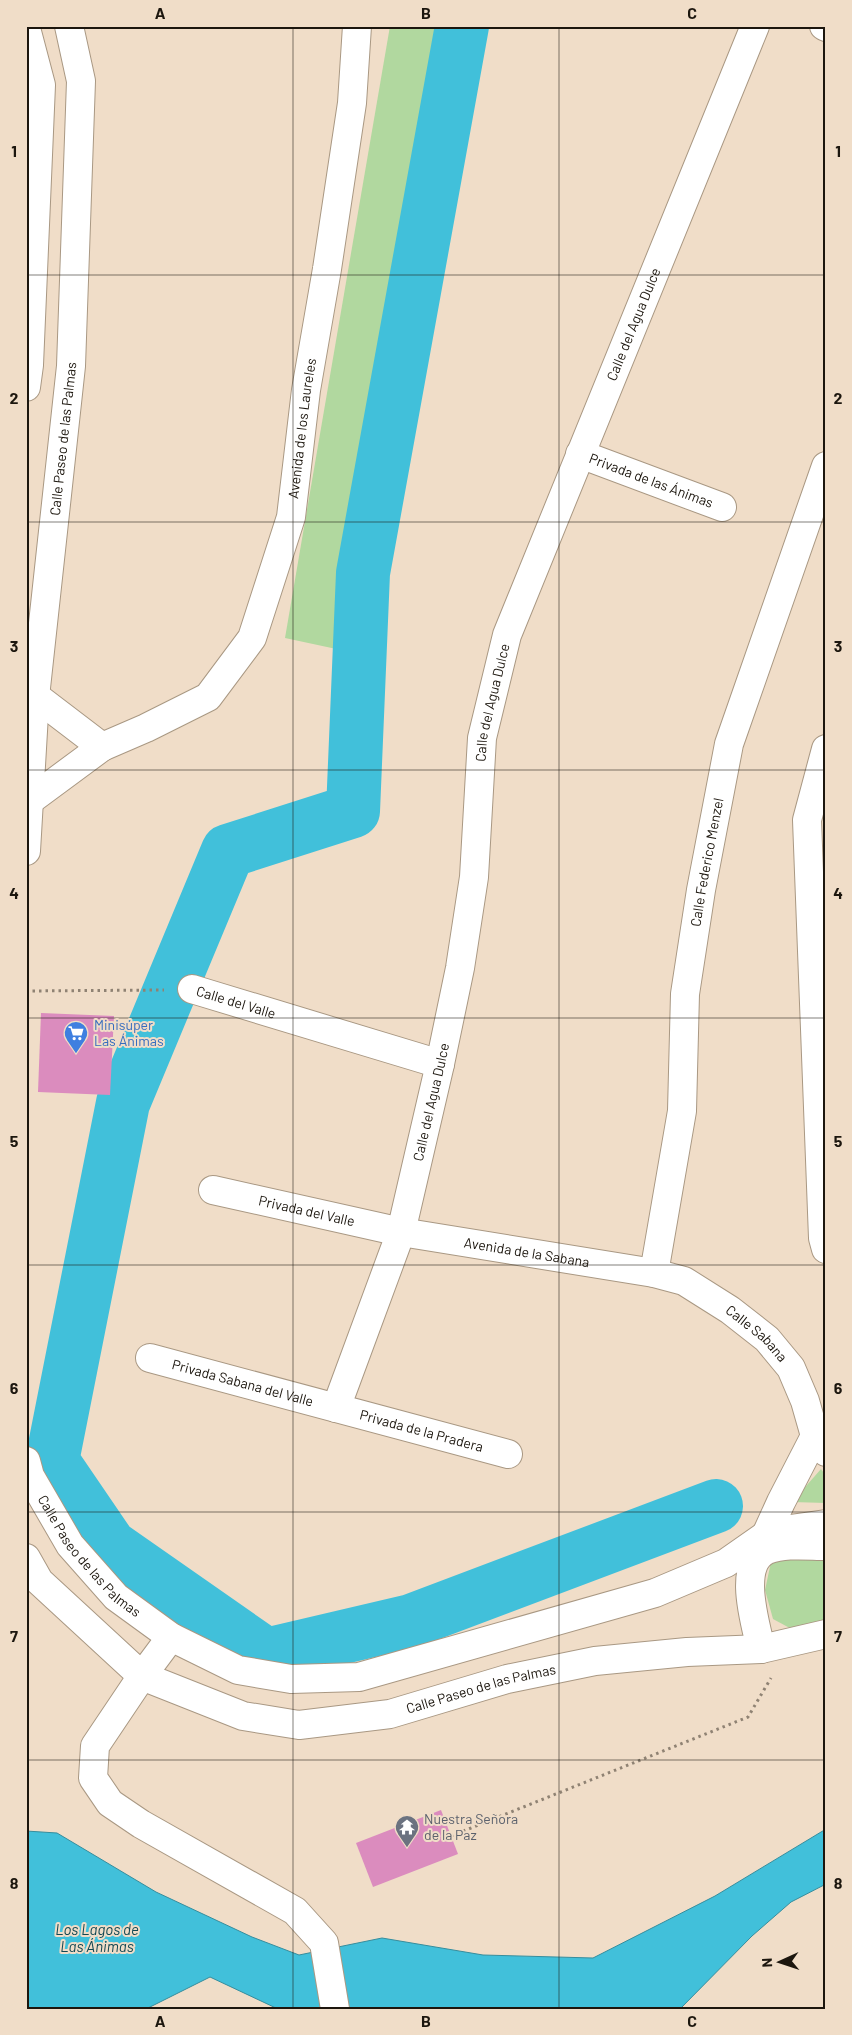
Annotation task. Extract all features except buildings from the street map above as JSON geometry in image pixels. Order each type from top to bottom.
[{"type":"street","name":"Calle Paseo de las Palmas","points":[[26,851],[31,693],[71,366],[81,81],[69,26]]},
{"type":"street","name":"Avenida de los Laureles","points":[[29,801],[102,747],[146,728],[208,697],[252,638],[291,517],[306,390],[327,269],[352,103],[357,26]]},
{"type":"street","name":"Calle del Agua Dulce","points":[[336,1408],[401,1232],[440,1064],[460,968],[474,877],[482,738],[507,635],[755,26]]},
{"type":"street","points":[[26,28],[40,85],[29,365],[26,387]]},
{"type":"street","name":"Privada de las Ánimas","points":[[580,454],[722,507]]},
{"type":"street","name":"Calle Federico Menzel","points":[[654,1273],[682,1110],[685,994],[701,890],[729,744],[826,466]]},
{"type":"street","points":[[31,693],[102,747]]},
{"type":"street","points":[[826,749],[807,820],[823,1238],[826,1249]]},
{"type":"street","name":"Calle del Valle","points":[[192,990],[440,1064]]},
{"type":"street","name":"Privada del Valle","points":[[213,1190],[401,1232]]},
{"type":"street","name":"Avenida de la Sabana","points":[[401,1232],[654,1273]]},
{"type":"street","name":"Calle Sabana","points":[[654,1273],[684,1281],[730,1310],[767,1339],[791,1368],[820,1444],[781,1502],[766,1535]]},
{"type":"street","name":"Privada Sabana del Valle","points":[[150,1358],[336,1408]]},
{"type":"street","name":"Privada de la Pradera","points":[[336,1408],[508,1454]]},
{"type":"street","name":"Calle Paseo de las Palmas","points":[[26,1461],[30,1476],[70,1545],[116,1597],[171,1637],[238,1670],[291,1679],[359,1677],[655,1593],[726,1563],[766,1535],[783,1530],[826,1524]]},
{"type":"street","points":[[761,1649],[750,1591],[751,1574],[755,1562],[766,1551],[779,1547],[826,1546]]},
{"type":"street","name":"Calle Paseo de las Palmas","points":[[26,1558],[39,1581],[142,1676],[243,1716],[299,1725],[390,1714],[507,1679],[595,1661],[687,1652],[761,1649],[826,1634]]},
{"type":"street","points":[[171,1637],[95,1746],[93,1778],[110,1803],[141,1824],[295,1911],[324,1943],[335,2009]]},
{"type":"path","name":"Calle del Valle","points":[[26,991],[192,990]]},
{"type":"path","points":[[451,1836],[748,1718],[792,1643]]},
{"type":"green space","points":[[390,26],[452,26],[341,650],[285,638]]},
{"type":"green space","points":[[821,1469],[826,1476],[826,1503],[792,1502]]},
{"type":"green space","points":[[826,1550],[826,1627],[799,1633],[773,1619],[765,1590],[771,1562]]},
{"type":"water","name":"Los Lagos de Las Ánimas","points":[[826,1829],[826,1884],[791,1902],[752,1936],[680,2009],[278,2009],[210,1977],[146,2009],[26,2009],[26,1831],[57,1833],[156,1892],[252,1937],[299,1955],[382,1938],[483,1955],[593,1958],[715,1896]]},
{"type":"waterway","points":[[462,26],[363,573],[353,811],[228,851],[123,1103],[52,1461],[110,1546],[266,1655],[411,1621],[716,1506]]},
{"type":"place","name":"Minisúper Las Ánimas","points":[[76,1054]]},
{"type":"place","name":"Nuestra Señora de la Paz","points":[[407,1848]]}]
